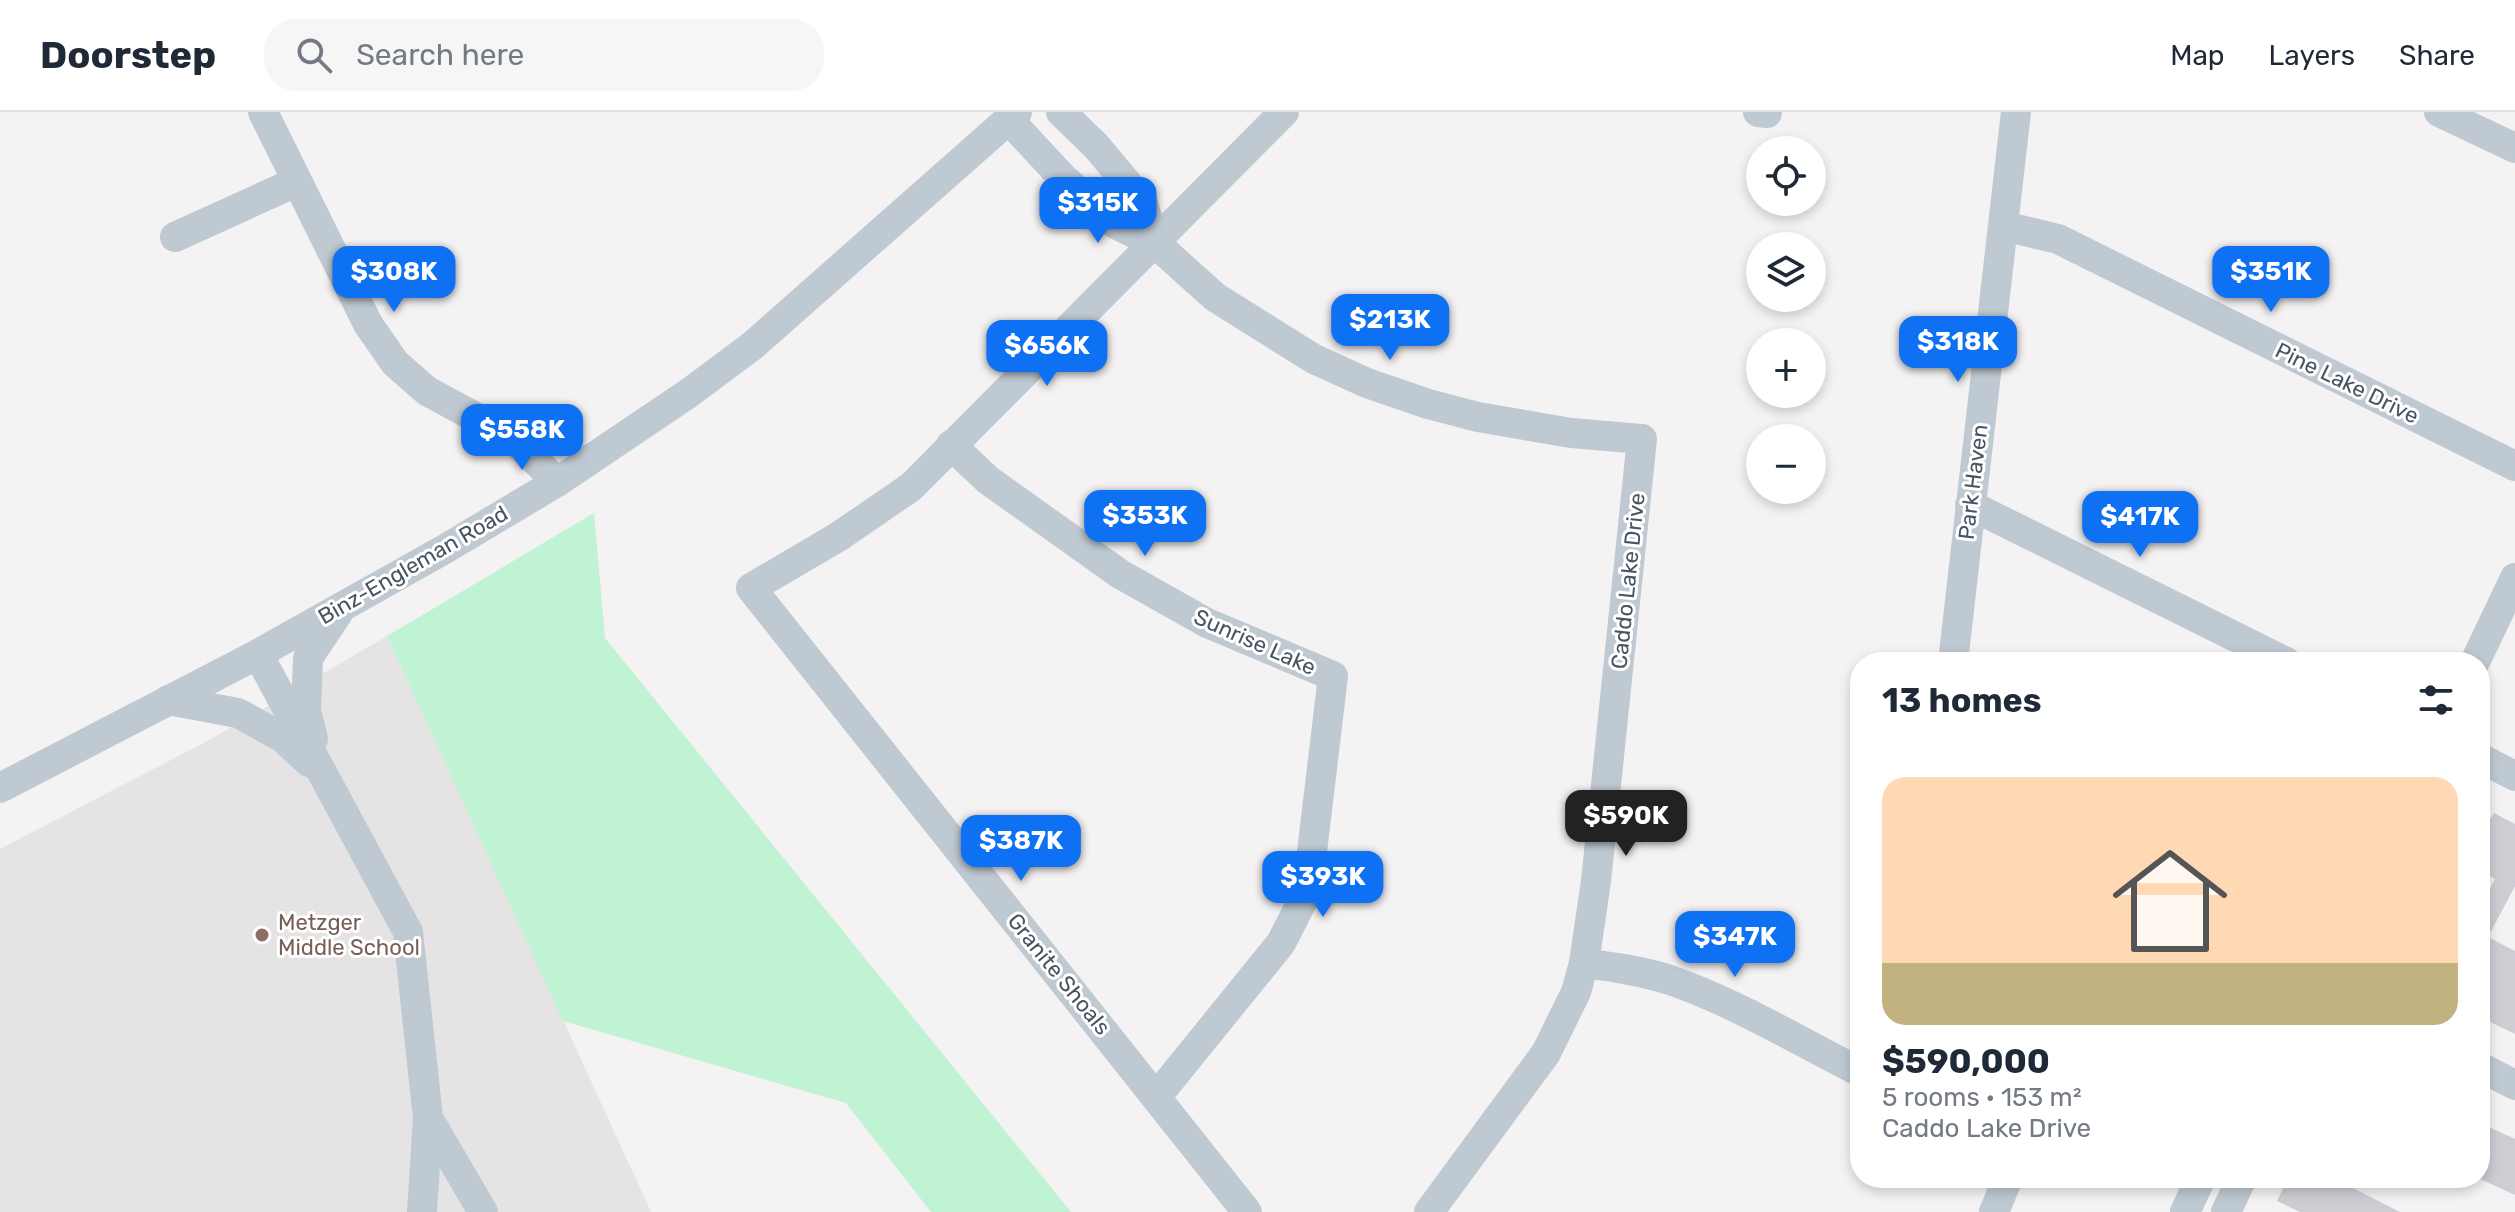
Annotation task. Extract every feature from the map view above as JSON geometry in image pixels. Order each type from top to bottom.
[{"type":"street","points":[[263,112],[368,324],[395,363],[427,391],[512,437],[557,482]]},
{"type":"street","points":[[1061,112],[1142,201],[1155,243]]},
{"type":"street","points":[[951,445],[1284,112]]},
{"type":"street","points":[[1758,112],[1767,113]]},
{"type":"street","name":"Park Haven","points":[[1954,652],[2016,112]]},
{"type":"street","points":[[2439,112],[2515,148]]},
{"type":"street","name":"Caddo Lake Drive","points":[[1013,116],[1062,177],[1115,224],[1155,243],[1215,297],[1314,359],[1367,383],[1478,417],[1571,433],[1642,439],[1598,865],[1584,963],[1576,992],[1546,1053],[1429,1212]]},
{"type":"street","name":"Binz-Engleman Road","points":[[0,788],[258,654],[557,482],[689,393],[752,346],[1013,116]]},
{"type":"street","points":[[1078,190],[1108,162]]},
{"type":"street","points":[[175,237],[296,182]]},
{"type":"street","name":"Pine Lake Drive","points":[[2004,226],[2058,239],[2515,466]]},
{"type":"street","name":"Granite Shoals","points":[[951,445],[911,487],[883,508],[751,588],[1247,1212]]},
{"type":"street","name":"Sunrise Lake","points":[[951,445],[988,480],[1120,574],[1207,623],[1333,676],[1311,860],[1303,900],[1281,943],[1157,1096]]},
{"type":"street","points":[[1970,505],[2266,652]]},
{"type":"street","points":[[2480,652],[2515,578]]},
{"type":"street","points":[[321,772],[306,711],[308,658],[342,607]]},
{"type":"street","points":[[258,654],[408,932],[428,1118],[422,1212]]},
{"type":"street","points":[[168,700],[238,713],[283,738],[321,772]]},
{"type":"street","points":[[2490,763],[2515,776]]},
{"type":"street","points":[[1584,963],[1670,980],[1850,1067]]},
{"type":"street","points":[[2490,1072],[2515,1085]]},
{"type":"street","points":[[428,1118],[483,1212]]},
{"type":"street","points":[[1994,1212],[2004,1188]]},
{"type":"street","points":[[2185,1212],[2196,1188]]},
{"type":"street","points":[[2226,1212],[2237,1188]]},
{"type":"shaded area","name":"Metzger Middle School","points":[[387,636],[651,1212],[0,1212],[0,849],[213,738]]},
{"type":"green space","points":[[594,513],[605,638],[1071,1212],[931,1212],[846,1103],[563,1021],[387,636]]},
{"type":"building","points":[[2494,813],[2515,824],[2515,886],[2490,933],[2490,889],[2495,879],[2490,876],[2490,819]]},
{"type":"building","points":[[2490,938],[2515,951],[2515,1034],[2490,1022]]},
{"type":"building","points":[[2490,1128],[2515,1139],[2515,1195],[2490,1184]]},
{"type":"building","points":[[2283,1188],[2353,1188],[2400,1212],[2300,1212],[2277,1201]]},
{"type":"place","name":"Metzger Middle School","points":[[262,935]]}]
